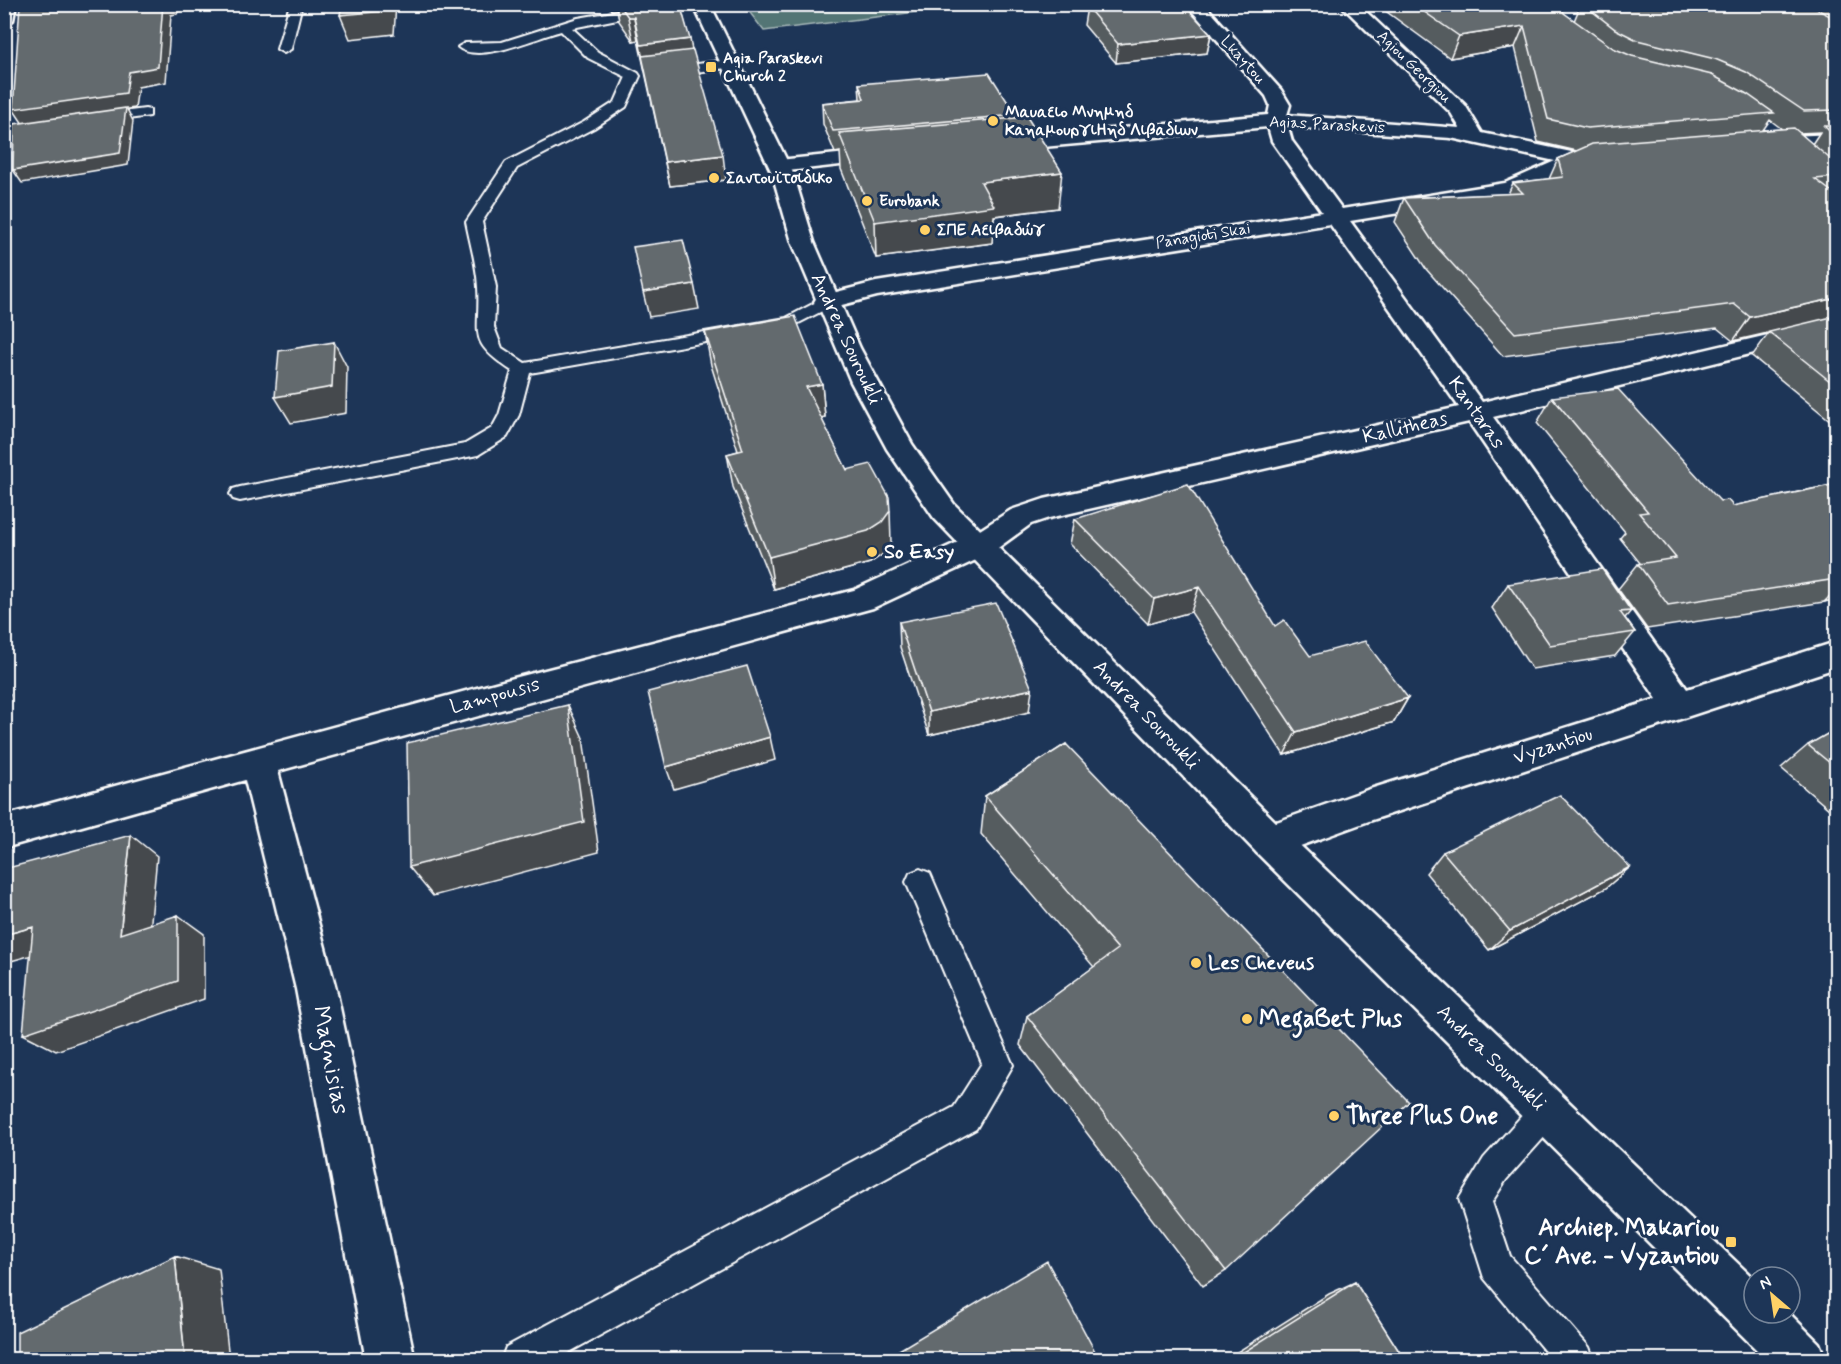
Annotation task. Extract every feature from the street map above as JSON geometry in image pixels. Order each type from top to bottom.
[{"type":"street","points":[[4,20],[8,4]]},
{"type":"street","name":"Andrea Souroukli","points":[[701,4],[752,116],[779,166],[796,224],[826,302],[891,436],[919,479],[944,511],[1270,841],[1546,1112],[1742,1300]]},
{"type":"street","name":"Lkaytou","points":[[1194,4],[1274,94],[1280,105],[1276,120]]},
{"type":"street","name":"Agiou Georgiou","points":[[1348,4],[1458,109],[1473,135]]},
{"type":"street","points":[[1581,4],[1580,10],[1563,19],[1560,24],[1562,29],[1599,56]]},
{"type":"street","name":"Agias Paraskevis","points":[[977,147],[1276,120],[1473,135],[1576,159],[1633,154]]},
{"type":"street","name":"Kantaras","points":[[1276,120],[1282,141],[1476,412],[1679,705]]},
{"type":"street","points":[[1758,122],[1809,164]]},
{"type":"street","points":[[1748,145],[1836,140]]},
{"type":"street","points":[[779,166],[905,153]]},
{"type":"street","name":"Panagioti Skai","points":[[826,302],[876,289],[1510,189],[1576,159]]},
{"type":"street","name":"Kallitheas","points":[[980,545],[1021,517],[1044,509],[1476,412],[1836,326]]},
{"type":"street","name":"Lampousis","points":[[4,832],[514,691],[862,600],[980,545]]},
{"type":"street","name":"Vyzantiou","points":[[1270,841],[1366,806],[1836,655]]},
{"type":"street","name":"Magnisias","points":[[258,763],[316,989],[391,1359]]},
{"type":"street","name":"Andrea Souroukli","points":[[1768,1325],[1802,1359]]},
{"type":"lane","points":[[284,49],[296,4]]},
{"type":"lane","points":[[465,47],[483,50],[519,42],[563,26],[687,4]]},
{"type":"lane","points":[[563,26],[593,55],[644,74],[729,64]]},
{"type":"lane","points":[[644,74],[621,104],[589,125],[511,165],[474,222],[487,287],[485,327],[494,351],[522,369],[791,322],[826,302]]},
{"type":"lane","points":[[87,121],[145,113]]},
{"type":"lane","points":[[4,133],[63,124]]},
{"type":"lane","points":[[240,494],[471,450],[500,432],[509,415],[522,369]]},
{"type":"lane","points":[[519,1359],[965,1118],[999,1065],[920,882]]},
{"type":"lane","points":[[1546,1112],[1495,1169],[1475,1199],[1496,1266],[1576,1359]]},
{"type":"green space","points":[[744,5],[972,5],[764,31]]},
{"type":"building","points":[[20,4],[163,4],[158,67],[129,72],[126,93],[13,109]]},
{"type":"building","points":[[342,4],[386,4],[386,11],[340,15]]},
{"type":"building","points":[[619,4],[680,4],[690,39],[640,45],[634,17],[628,17]]},
{"type":"building","points":[[1098,4],[1183,4],[1211,34],[1118,44],[1087,7]]},
{"type":"building","points":[[1413,4],[1559,4],[1564,13],[1613,48],[1632,56],[1712,75],[1747,94],[1774,113],[1587,128],[1548,119],[1524,26],[1459,36]]},
{"type":"building","points":[[1583,4],[1813,4],[1818,10],[1836,19],[1836,110],[1804,111],[1746,72],[1715,59],[1637,40],[1615,29]]},
{"type":"building","points":[[693,50],[723,155],[665,162],[642,56]]},
{"type":"building","points":[[989,73],[1016,115],[833,131],[822,103],[864,99],[859,84]]},
{"type":"building","points":[[126,108],[120,153],[13,170],[14,124]]},
{"type":"building","points":[[1027,117],[1062,172],[981,182],[994,206],[875,222],[839,133]]},
{"type":"building","points":[[1824,126],[1836,126],[1836,137]]},
{"type":"building","points":[[1794,128],[1836,164],[1836,177],[1815,179],[1836,195],[1836,298],[1750,317],[1734,304],[1515,333],[1435,245],[1404,198],[1523,193],[1513,183],[1563,177],[1558,159],[1592,144]]},
{"type":"building","points":[[683,240],[694,284],[643,292],[633,247]]},
{"type":"building","points":[[795,316],[822,384],[806,387],[847,470],[871,464],[889,497],[890,511],[882,522],[868,531],[769,557],[727,454],[743,450],[705,332]]},
{"type":"building","points":[[1836,316],[1836,386],[1769,332]]},
{"type":"building","points":[[334,342],[332,387],[275,397],[279,351]]},
{"type":"building","points":[[1618,389],[1720,501],[1728,500],[1733,506],[1836,484],[1836,579],[1668,605],[1638,564],[1676,558],[1639,513],[1648,512],[1552,397]]},
{"type":"building","points":[[1188,484],[1275,626],[1284,620],[1310,656],[1365,641],[1408,698],[1296,732],[1199,587],[1154,599],[1075,519]]},
{"type":"building","points":[[1602,569],[1631,611],[1620,612],[1635,632],[1550,645],[1508,584]]},
{"type":"building","points":[[996,603],[1032,689],[929,712],[899,622]]},
{"type":"building","points":[[747,666],[770,737],[666,767],[648,692]]},
{"type":"building","points":[[568,705],[584,822],[409,867],[407,743]]},
{"type":"building","points":[[1836,729],[1836,768],[1808,745]]},
{"type":"building","points":[[1066,744],[1409,1102],[1226,1271],[1027,1016],[1118,949],[985,796]]},
{"type":"building","points":[[1560,795],[1630,867],[1510,931],[1443,852]]},
{"type":"building","points":[[131,835],[120,934],[178,915],[178,981],[23,1034],[33,927],[4,935],[4,869]]},
{"type":"building","points":[[175,1256],[185,1359],[17,1359],[17,1332]]},
{"type":"building","points":[[1047,1261],[1099,1359],[884,1359]]},
{"type":"building","points":[[1355,1282],[1404,1359],[1238,1359],[1236,1357]]},
{"type":"place","name":"Agia Paraskevi Church 2","points":[[711,67]]},
{"type":"place","name":"Μαυαειο Μνημηδ ΚαηαμουργιΗηδ Λιβαδιων","points":[[993,121]]},
{"type":"place","name":"Σαντουϊτσιδικο","points":[[714,178]]},
{"type":"place","name":"Eurobank","points":[[867,201]]},
{"type":"place","name":"ΣΠΕ Αειβαδώγ","points":[[925,230]]},
{"type":"place","name":"So Easy","points":[[872,552]]},
{"type":"place","name":"Les Cheveus","points":[[1196,963]]},
{"type":"place","name":"MegaBet Plus","points":[[1247,1019]]},
{"type":"place","name":"Three Plus One","points":[[1334,1116]]},
{"type":"place","name":"Archiep. Makariou C´ Ave. - Vyzantiou","points":[[1731,1242]]}]
